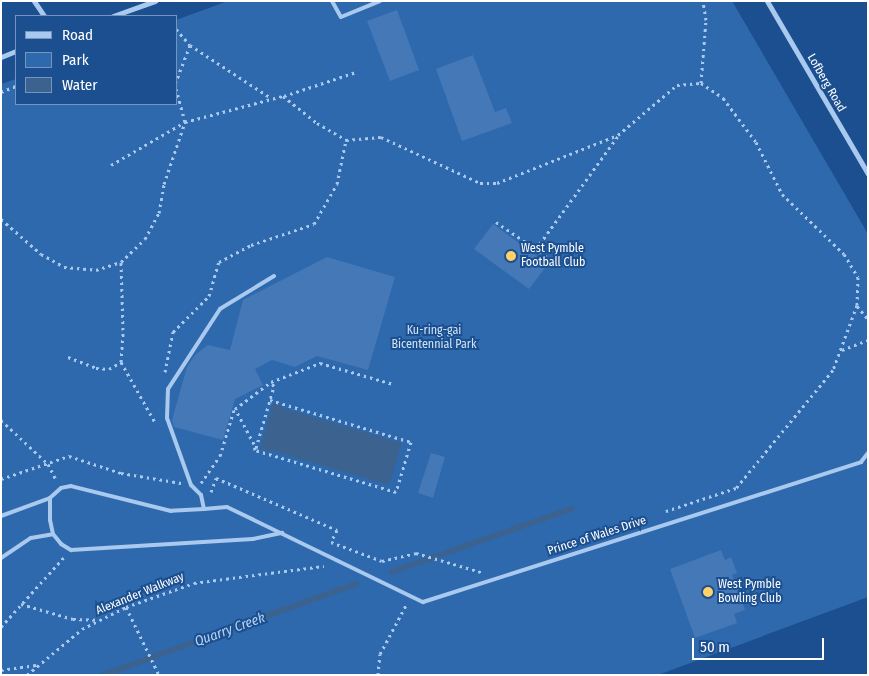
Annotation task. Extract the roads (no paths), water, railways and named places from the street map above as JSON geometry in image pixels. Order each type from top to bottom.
[{"type":"street","points":[[34,1],[43,15]]},
{"type":"street","points":[[116,15],[155,1]]},
{"type":"street","name":"Lofberg Road","points":[[767,1],[868,174]]},
{"type":"street","points":[[1,57],[15,51]]},
{"type":"lane","points":[[332,1],[341,17],[380,1]]},
{"type":"lane","points":[[204,509],[201,495],[191,485],[167,418],[168,389],[220,309],[274,276]]},
{"type":"lane","name":"Prince of Wales Drive","points":[[50,498],[60,488],[71,486],[82,487],[171,511],[226,507],[423,602],[861,462],[868,453]]},
{"type":"lane","points":[[1,516],[50,498],[50,520],[53,534],[61,544],[71,550],[253,539],[282,533]]},
{"type":"lane","points":[[1,558],[31,538],[53,534]]},
{"type":"water","points":[[273,403],[283,406],[282,408],[402,443],[389,485],[270,450],[269,452],[260,449]]},
{"type":"waterway","name":"Quarry Creek","points":[[392,572],[571,509]]},
{"type":"waterway","name":"Quarry Creek","points":[[103,675],[356,584]]},
{"type":"place","name":"West Pymble Football Club","points":[[511,256]]},
{"type":"place","name":"West Pymble Bowling Club","points":[[708,592]]},
{"type":"park label","name":"Ku-ring-gai Bicentennial Park","points":[[434,338]]}]
